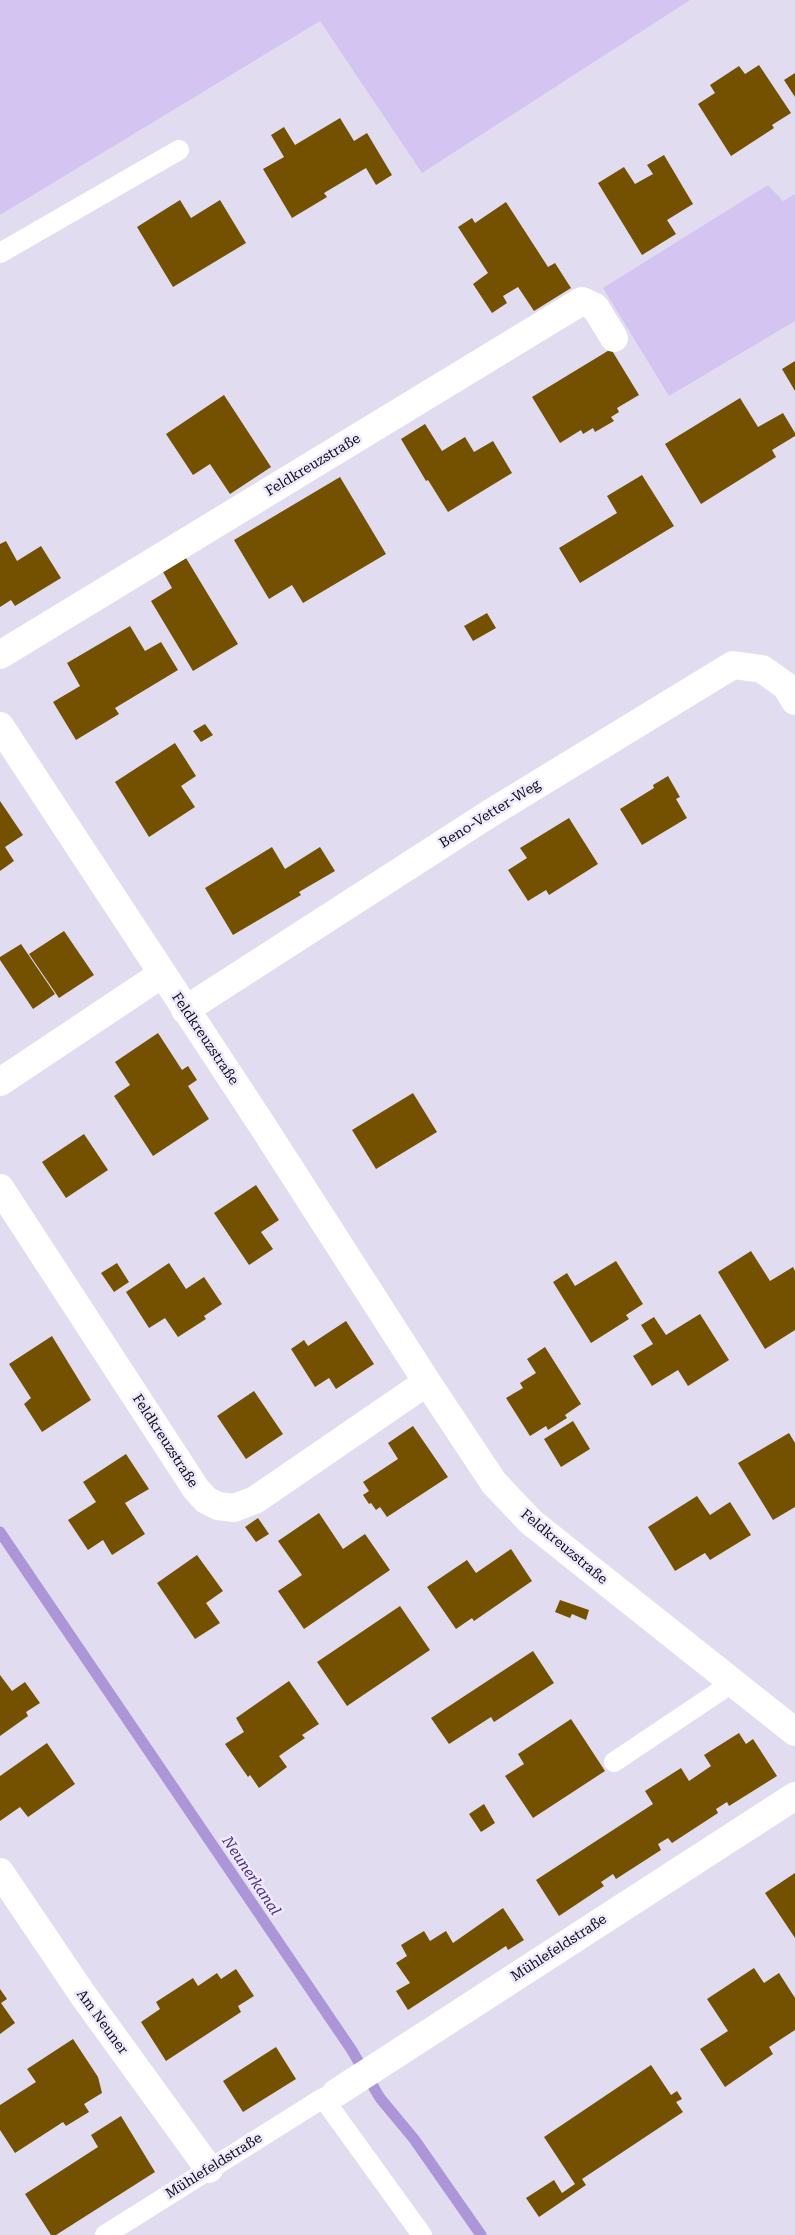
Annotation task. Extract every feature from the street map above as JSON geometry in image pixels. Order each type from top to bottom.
[{"type":"street","name":"Feldkreuzstraße","points":[[0,655],[582,301],[595,307],[614,338]]},
{"type":"street","name":"Beno-Vetter-Weg","points":[[185,1010],[489,814],[733,665],[762,669],[786,686],[795,701]]},
{"type":"street","name":"Feldkreuzstraße","points":[[1,731],[272,1140],[494,1483],[520,1511],[795,1732]]},
{"type":"street","points":[[0,1082],[162,974]]},
{"type":"street","name":"Feldkreuzstraße","points":[[0,1188],[196,1489],[206,1500],[218,1506],[234,1508],[255,1500],[427,1382]]},
{"type":"street","name":"Mühlefeldstraße","points":[[330,2095],[795,1796]]},
{"type":"street","name":"Am Neuner","points":[[0,1872],[83,1995],[208,2169]]},
{"type":"lane","points":[[0,253],[179,150]]},
{"type":"lane","points":[[614,1762],[732,1683]]},
{"type":"lane","points":[[330,2095],[422,2235]]},
{"type":"lane","name":"Mühlefeldstraße","points":[[104,2235],[330,2095]]},
{"type":"shaded area","points":[[0,0],[690,0],[422,173],[320,21],[0,215]]},
{"type":"shaded area","points":[[768,185],[783,201],[795,194],[795,321],[669,396],[603,288]]},
{"type":"building","points":[[759,65],[791,113],[772,125],[774,128],[731,156],[698,104],[715,93],[710,85],[739,66],[745,74]]},
{"type":"building","points":[[795,73],[795,97],[784,80]]},
{"type":"building","points":[[340,118],[354,141],[367,133],[392,175],[376,185],[366,168],[324,193],[327,197],[292,218],[263,169],[284,157],[271,135],[284,127],[295,145]]},
{"type":"building","points":[[664,155],[693,204],[667,220],[676,234],[642,255],[598,183],[624,167],[635,184],[653,174],[647,165]]},
{"type":"building","points":[[180,200],[191,218],[220,200],[246,243],[173,287],[137,227]]},
{"type":"building","points":[[506,202],[548,267],[555,263],[571,288],[534,311],[518,287],[503,296],[507,303],[492,313],[473,284],[488,273],[458,227],[472,218],[475,223]]},
{"type":"building","points":[[611,349],[639,395],[617,408],[619,412],[611,417],[614,421],[595,432],[593,428],[583,434],[581,430],[560,443],[532,397]]},
{"type":"building","points":[[795,361],[795,391],[782,369]]},
{"type":"building","points":[[224,395],[271,467],[230,494],[210,464],[193,475],[166,434]]},
{"type":"building","points":[[740,398],[758,427],[783,413],[795,436],[772,450],[776,457],[701,504],[665,444]]},
{"type":"building","points":[[425,424],[442,451],[465,437],[474,452],[493,441],[512,473],[448,512],[428,480],[426,481],[401,439]]},
{"type":"building","points":[[642,475],[674,526],[580,583],[559,548],[617,513],[607,496]]},
{"type":"building","points":[[340,477],[386,554],[303,603],[292,585],[269,599],[234,540]]},
{"type":"building","points":[[6,541],[17,561],[41,546],[61,578],[15,606],[11,600],[0,607],[0,544]]},
{"type":"building","points":[[186,558],[238,644],[193,671],[151,601],[172,588],[163,572]]},
{"type":"building","points":[[487,613],[496,628],[473,641],[464,626]]},
{"type":"building","points":[[130,626],[145,651],[161,642],[178,670],[115,708],[119,714],[76,740],[53,702],[80,686],[67,663]]},
{"type":"building","points":[[205,724],[213,735],[201,742],[193,731]]},
{"type":"building","points":[[175,743],[196,776],[181,786],[195,807],[149,837],[115,782]]},
{"type":"building","points":[[668,776],[680,797],[676,799],[687,818],[642,845],[620,809],[654,788],[653,785]]},
{"type":"building","points":[[0,801],[23,835],[5,847],[14,861],[0,871]]},
{"type":"building","points":[[569,818],[598,864],[549,895],[546,890],[528,901],[508,870],[527,858],[520,848]]},
{"type":"building","points":[[272,847],[285,869],[320,847],[335,871],[299,892],[301,895],[233,935],[205,888]]},
{"type":"building","points":[[64,931],[94,975],[59,998],[29,954]]},
{"type":"building","points":[[21,944],[55,994],[33,1009],[0,960],[0,957]]},
{"type":"building","points":[[158,1033],[182,1070],[188,1066],[197,1080],[188,1086],[209,1119],[153,1156],[114,1096],[130,1085],[115,1062]]},
{"type":"building","points":[[413,1093],[437,1132],[376,1169],[352,1130]]},
{"type":"building","points":[[84,1134],[108,1170],[66,1198],[42,1162]]},
{"type":"building","points":[[256,1185],[279,1220],[261,1232],[273,1249],[249,1265],[214,1213]]},
{"type":"building","points":[[751,1251],[770,1281],[793,1267],[795,1271],[795,1330],[765,1349],[718,1272]]},
{"type":"building","points":[[616,1261],[643,1304],[626,1315],[629,1319],[591,1343],[553,1282],[567,1273],[575,1286]]},
{"type":"building","points":[[117,1263],[129,1282],[114,1292],[101,1273]]},
{"type":"building","points":[[169,1263],[186,1289],[204,1277],[222,1304],[204,1316],[206,1319],[178,1337],[165,1318],[149,1328],[126,1292]]},
{"type":"building","points":[[700,1314],[729,1360],[688,1386],[678,1370],[652,1386],[633,1356],[653,1344],[641,1325],[654,1317],[666,1335]]},
{"type":"building","points":[[346,1321],[374,1364],[336,1389],[329,1378],[315,1387],[291,1349],[304,1340],[308,1346]]},
{"type":"building","points":[[52,1336],[91,1400],[42,1432],[24,1404],[31,1398],[9,1364]]},
{"type":"building","points":[[545,1347],[581,1404],[565,1415],[567,1418],[548,1430],[546,1426],[530,1436],[506,1398],[523,1388],[520,1383],[536,1373],[527,1359]]},
{"type":"building","points":[[254,1391],[283,1434],[246,1459],[217,1416]]},
{"type":"building","points":[[573,1421],[590,1449],[561,1467],[544,1439]]},
{"type":"building","points":[[413,1426],[448,1477],[387,1517],[380,1507],[376,1510],[371,1503],[369,1504],[363,1495],[369,1491],[363,1482],[398,1459],[388,1443]]},
{"type":"building","points":[[789,1433],[795,1443],[795,1507],[773,1520],[738,1463]]},
{"type":"building","points":[[126,1454],[149,1489],[125,1503],[145,1534],[112,1555],[103,1540],[88,1550],[68,1520],[96,1502],[83,1482]]},
{"type":"building","points":[[697,1496],[710,1515],[730,1502],[751,1535],[710,1560],[705,1553],[675,1571],[648,1527]]},
{"type":"building","points":[[319,1513],[343,1549],[365,1534],[390,1570],[304,1629],[278,1591],[302,1575],[278,1541]]},
{"type":"building","points":[[258,1518],[269,1534],[256,1542],[245,1527]]},
{"type":"building","points":[[511,1549],[532,1581],[474,1621],[472,1618],[456,1629],[427,1587],[467,1560],[476,1573]]},
{"type":"building","points":[[197,1555],[223,1591],[206,1603],[220,1623],[195,1639],[157,1583]]},
{"type":"building","points":[[560,1600],[589,1610],[586,1620],[572,1614],[570,1618],[555,1612]]},
{"type":"building","points":[[400,1606],[430,1650],[347,1706],[317,1662]]},
{"type":"building","points":[[533,1651],[554,1683],[494,1722],[491,1717],[449,1744],[431,1718]]},
{"type":"building","points":[[0,1675],[12,1691],[25,1682],[40,1703],[26,1712],[28,1716],[0,1736]]},
{"type":"building","points":[[289,1681],[319,1724],[302,1735],[305,1738],[279,1756],[287,1767],[259,1788],[250,1775],[248,1777],[225,1744],[244,1732],[236,1718]]},
{"type":"building","points":[[571,1719],[605,1771],[533,1818],[505,1776],[524,1764],[518,1754]]},
{"type":"building","points":[[739,1733],[746,1744],[753,1739],[777,1776],[729,1806],[727,1802],[716,1809],[718,1813],[672,1843],[668,1838],[658,1844],[661,1850],[616,1879],[613,1874],[601,1882],[604,1886],[559,1916],[536,1880],[653,1804],[645,1791],[681,1768],[689,1781],[711,1766],[704,1755]]},
{"type":"building","points":[[47,1743],[75,1784],[28,1817],[20,1807],[0,1821],[0,1776]]},
{"type":"building","points":[[484,1804],[495,1823],[481,1832],[469,1814]]},
{"type":"building","points":[[795,1873],[795,1938],[765,1893]]},
{"type":"building","points":[[503,1908],[524,1940],[508,1950],[506,1946],[408,2010],[396,1991],[410,1983],[396,1963],[407,1956],[401,1945],[424,1931],[430,1941],[446,1931],[453,1943]]},
{"type":"building","points":[[754,1968],[764,1983],[779,1973],[795,1998],[795,2030],[769,2047],[773,2054],[725,2087],[700,2049],[728,2031],[707,1999]]},
{"type":"building","points":[[236,1969],[254,1996],[238,2006],[241,2012],[166,2061],[141,2022],[160,2009],[156,2002],[193,1978],[198,1986],[217,1973],[221,1979]]},
{"type":"building","points":[[0,1989],[7,1999],[1,2003],[15,2023],[0,2034]]},
{"type":"building","points":[[73,2039],[98,2077],[102,2093],[84,2104],[89,2112],[66,2126],[63,2122],[15,2153],[0,2130],[0,2105],[36,2082],[27,2069]]},
{"type":"building","points":[[276,2047],[296,2079],[243,2112],[223,2081]]},
{"type":"building","points":[[651,2065],[671,2095],[677,2091],[682,2099],[676,2102],[683,2112],[582,2179],[586,2185],[539,2217],[526,2198],[554,2180],[562,2193],[575,2184],[544,2137]]},
{"type":"building","points":[[121,2116],[155,2172],[56,2235],[51,2235],[25,2194],[98,2147],[91,2135]]},
{"type":"waterway","name":"Neunerkanal","points":[[0,1532],[351,2049],[380,2098],[414,2139],[481,2235]]}]
